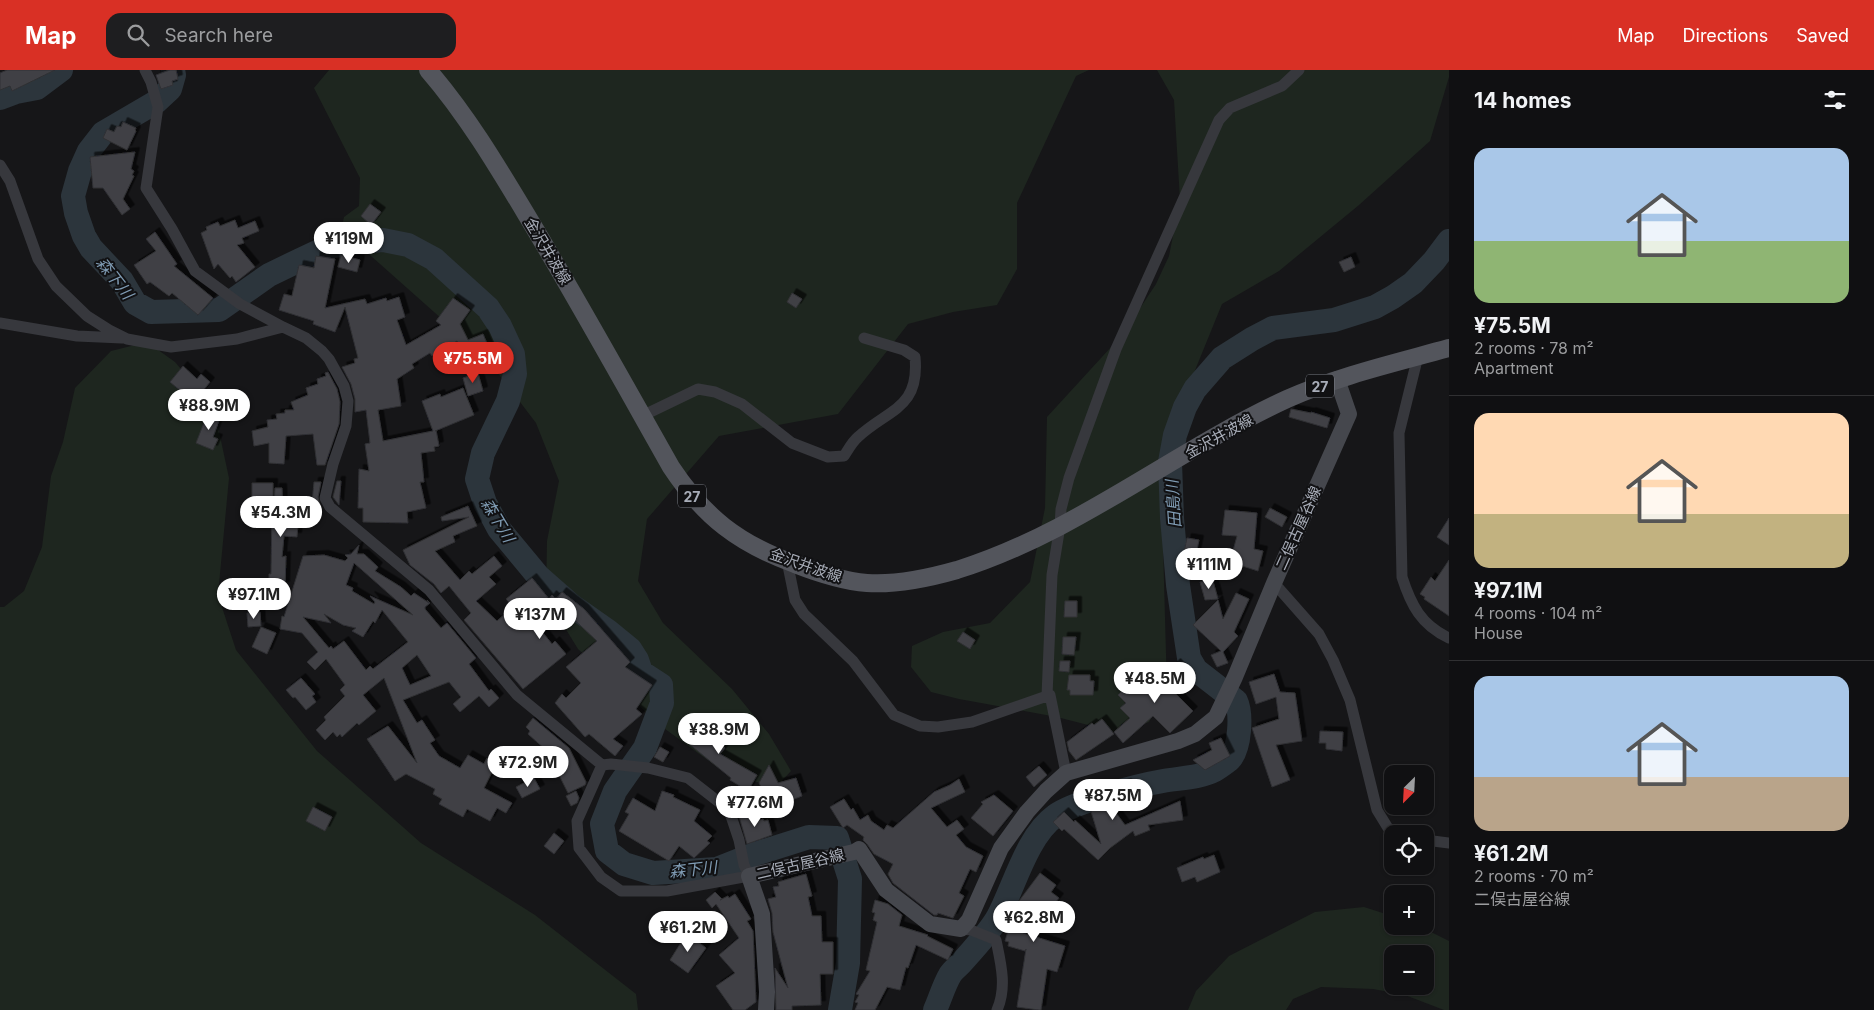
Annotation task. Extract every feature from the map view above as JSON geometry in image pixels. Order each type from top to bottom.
[{"type":"main road","name":"金沢井波線","points":[[428,70],[465,116],[512,190],[560,269],[671,467],[699,506],[719,524],[746,543],[787,561],[828,575],[868,583],[915,580],[979,563],[1021,546],[1060,526],[1286,400],[1337,379],[1449,348]]},
{"type":"main road","name":"二俣古屋谷線","points":[[1066,773],[1178,741],[1195,734],[1216,717],[1349,414],[1337,379]]},
{"type":"main road","points":[[966,930],[1001,848],[1027,812],[1066,773]]},
{"type":"main road","name":"二俣古屋谷線","points":[[766,1010],[767,992],[762,914],[746,870],[822,859],[854,852],[859,849],[886,890],[930,924],[966,930]]},
{"type":"street","points":[[145,70],[151,82],[158,107],[146,188],[172,229],[195,271],[240,304],[306,338],[329,359],[344,386],[348,401],[346,426],[333,464],[325,498],[330,507],[429,590],[517,694],[606,764],[648,768],[688,778],[729,810],[746,870],[667,891],[621,891],[601,877],[579,848],[577,821],[606,764]]},
{"type":"street","points":[[1047,696],[1052,575],[1061,508],[1069,478],[1116,349],[1220,120],[1230,108],[1282,86],[1299,70]]},
{"type":"street","points":[[0,165],[10,181],[38,259],[56,286],[87,316],[127,339]]},
{"type":"street","points":[[0,323],[77,336],[127,339],[171,346],[237,339],[283,327]]},
{"type":"street","points":[[642,416],[698,389],[715,392],[742,404],[792,443],[828,457],[844,456],[857,437],[902,405],[910,393],[916,370],[915,358],[904,350],[864,338]]},
{"type":"street","points":[[1418,356],[1399,433],[1402,577],[1408,598],[1422,619],[1437,633],[1449,638]]},
{"type":"street","points":[[787,561],[795,600],[804,614],[853,661],[894,716],[920,726],[938,727],[972,722],[1050,695],[1066,773]]},
{"type":"street","points":[[1274,583],[1319,634],[1333,660],[1350,700],[1377,810],[1386,825]]},
{"type":"street","points":[[1434,841],[1449,843]]},
{"type":"street","points":[[966,930],[996,940],[1003,972],[1002,999],[997,1010]]},
{"type":"shaded area","points":[[329,70],[1089,70],[1076,76],[1017,203],[1017,269],[997,305],[953,312],[908,324],[838,414],[719,436],[647,519],[638,581],[663,623],[732,689],[769,734],[791,771],[777,786],[731,777],[661,726],[578,649],[546,597],[547,541],[559,481],[536,423],[488,360],[362,248],[341,232],[344,217],[359,206],[360,178],[314,88]]},
{"type":"shaded area","points":[[1157,70],[1449,70],[1449,77],[1430,141],[1359,205],[1279,271],[1222,304],[1176,417],[1163,545],[1167,690],[1149,722],[1119,733],[1057,717],[931,692],[911,667],[912,646],[943,632],[990,623],[1030,582],[1045,508],[1047,417],[1123,334],[1156,284],[1169,256],[1180,200],[1174,100]]},
{"type":"shaded area","points":[[147,342],[175,362],[214,408],[229,478],[218,595],[236,650],[317,751],[421,843],[535,915],[636,994],[638,1010],[0,1010],[0,607],[4,607],[24,591],[42,547],[51,476],[63,442],[75,388],[111,351]]},
{"type":"shaded area","points":[[1364,907],[1384,913],[1384,935],[1434,934],[1449,941],[1449,1010],[1444,1010],[1405,995],[1434,995],[1434,945],[1384,945],[1384,991],[1321,987],[1293,999],[1286,1010],[1188,1010],[1196,991],[1229,956],[1315,912]]},
{"type":"building","points":[[7,70],[55,70],[12,91],[10,86],[0,90],[0,73]]},
{"type":"building","points":[[176,70],[178,79],[172,81],[173,85],[161,89],[156,75]]},
{"type":"building","points":[[123,122],[136,128],[127,150],[103,138],[107,129],[114,132],[117,126],[121,127]]},
{"type":"building","points":[[135,152],[131,169],[134,171],[132,175],[134,176],[123,199],[130,209],[122,215],[103,188],[93,188],[90,157]]},
{"type":"building","points":[[370,204],[381,212],[371,225],[361,216]]},
{"type":"building","points":[[235,220],[238,228],[255,221],[259,231],[242,238],[244,243],[237,245],[255,267],[236,282],[218,264],[214,269],[201,233],[207,230],[206,227],[218,222],[220,226]]},
{"type":"building","points":[[155,232],[177,264],[174,266],[213,298],[198,315],[172,293],[169,296],[150,282],[147,284],[134,265],[156,251],[146,239]]},
{"type":"building","points":[[341,255],[360,260],[357,272],[338,267]]},
{"type":"building","points":[[316,256],[335,259],[325,308],[365,299],[367,304],[386,298],[387,301],[399,297],[405,317],[397,320],[406,345],[441,325],[436,321],[453,298],[470,310],[460,324],[468,340],[483,334],[491,353],[465,363],[457,341],[432,356],[430,353],[412,364],[414,368],[397,379],[401,406],[378,410],[383,441],[433,431],[422,401],[440,394],[441,397],[463,388],[474,415],[436,431],[439,446],[434,447],[435,451],[421,453],[424,482],[420,482],[426,508],[407,512],[408,523],[363,522],[363,508],[358,508],[359,469],[369,471],[365,444],[370,443],[366,410],[355,412],[355,399],[351,384],[342,367],[355,363],[354,359],[358,358],[345,307],[335,332],[313,324],[314,321],[279,310],[284,294],[292,296],[299,265],[314,268]]},
{"type":"building","points":[[1351,257],[1355,267],[1344,272],[1339,262]]},
{"type":"building","points":[[792,293],[802,299],[796,308],[787,302]]},
{"type":"building","points":[[183,366],[197,379],[201,374],[210,382],[194,402],[170,382]]},
{"type":"building","points":[[328,372],[337,389],[340,402],[339,424],[325,465],[317,465],[313,434],[286,436],[284,464],[269,463],[269,443],[254,446],[252,431],[268,427],[267,420],[277,419],[276,414],[285,413],[285,410],[294,410],[291,402],[308,395],[306,388],[318,384],[317,379],[326,376],[325,373]]},
{"type":"building","points":[[478,373],[483,391],[468,396],[463,378]]},
{"type":"building","points":[[1291,409],[1311,412],[1330,418],[1327,428],[1289,417]]},
{"type":"building","points":[[209,410],[221,415],[213,437],[218,439],[213,450],[196,443]]},
{"type":"building","points":[[337,481],[341,481],[339,505],[333,497]]},
{"type":"building","points":[[314,482],[321,482],[318,497],[320,505],[312,504]]},
{"type":"building","points":[[252,483],[273,483],[273,504],[252,504]]},
{"type":"building","points":[[275,488],[282,488],[283,511],[299,512],[297,537],[284,536],[282,557],[286,556],[285,586],[269,586],[269,574],[271,574],[272,506],[274,506]]},
{"type":"building","points":[[468,506],[477,526],[453,536],[455,542],[435,551],[460,580],[469,571],[472,574],[494,556],[502,566],[489,577],[496,584],[476,601],[497,621],[513,607],[506,599],[532,578],[549,599],[552,595],[555,598],[558,597],[562,592],[584,609],[630,662],[625,667],[652,685],[636,709],[642,714],[613,739],[623,746],[615,756],[589,734],[585,737],[555,703],[562,694],[566,698],[581,683],[566,667],[597,641],[565,611],[558,618],[545,607],[531,618],[552,644],[555,641],[566,654],[523,689],[464,620],[471,613],[449,586],[441,593],[434,584],[410,565],[403,550],[469,517],[442,521],[441,517]]},
{"type":"building","points":[[1270,508],[1287,517],[1282,527],[1265,517]]},
{"type":"building","points":[[1225,510],[1257,513],[1254,549],[1263,551],[1258,571],[1230,562],[1237,536],[1222,535]]},
{"type":"building","points":[[1449,518],[1449,545],[1437,537]]},
{"type":"building","points":[[1187,538],[1199,540],[1195,559],[1183,557]]},
{"type":"building","points":[[359,545],[357,554],[364,554],[378,567],[375,571],[401,587],[411,596],[414,593],[429,603],[427,600],[430,603],[425,609],[441,628],[447,623],[476,658],[469,664],[489,691],[491,689],[499,698],[489,707],[479,696],[460,712],[453,704],[461,697],[449,682],[403,700],[417,723],[422,720],[435,740],[430,743],[439,756],[460,768],[468,755],[484,764],[487,758],[497,762],[484,788],[512,803],[506,813],[497,808],[490,821],[467,809],[463,817],[439,804],[442,799],[433,794],[435,789],[406,774],[395,781],[367,739],[388,726],[417,763],[384,678],[363,695],[376,711],[359,725],[357,723],[342,737],[340,734],[337,737],[333,732],[325,740],[316,730],[326,720],[324,717],[345,696],[340,690],[345,685],[326,659],[315,670],[307,662],[318,652],[302,633],[280,629],[282,616],[284,617],[303,556],[324,555],[345,561],[348,558],[345,555],[351,554]],"holes":[[[354,563],[362,570],[413,615],[370,596],[375,602],[374,604],[352,591],[353,588],[346,585]],[[382,610],[408,642],[373,669],[370,666],[366,670],[344,641],[333,649],[331,646],[329,648],[303,617],[331,623],[324,614],[343,625],[356,628],[352,631],[363,637],[373,621],[375,623]],[[417,655],[431,676],[410,685],[402,668]]]},
{"type":"building","points":[[1449,560],[1449,616],[1424,599],[1425,597],[1420,594],[1431,577],[1435,581]]},
{"type":"building","points":[[1211,580],[1211,582],[1213,581],[1218,599],[1205,600],[1200,582]]},
{"type":"building","points":[[1236,593],[1249,599],[1234,632],[1238,636],[1223,652],[1228,663],[1217,667],[1211,655],[1221,651],[1193,625],[1218,600],[1223,619]]},
{"type":"building","points":[[1065,601],[1077,601],[1077,617],[1064,617]]},
{"type":"building","points":[[260,612],[261,626],[248,627],[247,613]]},
{"type":"building","points":[[261,627],[276,633],[267,654],[252,647]]},
{"type":"building","points":[[963,632],[975,640],[970,649],[957,641]]},
{"type":"building","points":[[1063,637],[1076,637],[1074,655],[1062,654]]},
{"type":"building","points":[[1060,661],[1070,661],[1069,672],[1059,671]]},
{"type":"building","points":[[1176,663],[1191,678],[1176,694],[1193,711],[1170,733],[1153,716],[1123,743],[1114,732],[1130,718],[1120,708],[1126,703],[1118,695],[1134,679],[1150,696],[1165,682],[1161,678]]},
{"type":"building","points":[[1274,674],[1280,692],[1295,693],[1302,741],[1276,745],[1290,780],[1272,787],[1252,728],[1279,719],[1276,697],[1256,704],[1249,682]]},
{"type":"building","points":[[1069,675],[1090,675],[1090,681],[1094,681],[1093,695],[1070,695],[1070,690],[1067,690]]},
{"type":"building","points":[[301,678],[315,694],[312,696],[316,702],[306,710],[286,690]]},
{"type":"building","points":[[533,718],[569,748],[586,782],[585,785],[568,793],[547,751],[528,734],[530,731],[526,727]]},
{"type":"building","points":[[1102,719],[1114,734],[1076,760],[1069,751],[1067,742],[1092,723],[1094,725]]},
{"type":"building","points":[[698,722],[712,734],[714,731],[726,741],[722,745],[725,748],[720,754],[757,775],[748,791],[730,780],[731,778],[683,739]]},
{"type":"building","points":[[1320,731],[1343,732],[1342,751],[1326,749],[1326,743],[1319,743]]},
{"type":"building","points":[[1221,738],[1230,756],[1205,770],[1193,760],[1212,750],[1209,743]]},
{"type":"building","points":[[660,747],[669,752],[663,762],[654,757]]},
{"type":"building","points":[[769,765],[778,783],[796,778],[802,796],[784,803],[780,794],[774,796],[772,790],[764,793],[759,783]]},
{"type":"building","points":[[1039,766],[1047,775],[1034,787],[1026,777]]},
{"type":"building","points":[[534,778],[540,789],[522,798],[516,787]]},
{"type":"building","points":[[959,779],[965,792],[931,808],[947,827],[957,820],[964,829],[956,835],[966,847],[983,856],[976,872],[970,869],[959,893],[964,896],[953,918],[938,913],[934,915],[893,883],[888,874],[893,864],[874,854],[863,840],[864,837],[847,825],[843,828],[830,807],[844,799],[851,810],[853,808],[860,820],[868,815],[871,821],[884,830],[887,825],[893,828],[934,792]]},
{"type":"building","points":[[1127,783],[1131,800],[1110,805],[1125,825],[1180,801],[1183,820],[1148,825],[1150,830],[1135,836],[1133,831],[1110,848],[1098,860],[1064,829],[1062,831],[1053,822],[1064,812],[1101,844],[1086,795]]},
{"type":"building","points":[[576,791],[579,798],[577,803],[571,806],[566,796]]},
{"type":"building","points":[[662,791],[674,795],[673,797],[700,810],[694,821],[712,836],[707,841],[710,843],[694,858],[679,846],[669,861],[619,831],[629,814],[625,812],[633,798],[655,811]]},
{"type":"building","points":[[994,795],[1013,811],[993,836],[971,818],[983,804],[981,802]]},
{"type":"building","points":[[313,807],[332,817],[325,831],[306,821]]},
{"type":"building","points":[[747,813],[749,817],[754,816],[756,821],[768,820],[772,835],[747,844],[739,816]]},
{"type":"building","points":[[554,833],[564,841],[554,854],[544,846]]},
{"type":"building","points":[[1214,855],[1220,872],[1197,882],[1195,877],[1182,882],[1177,868],[1203,857],[1204,859]]},
{"type":"building","points":[[1040,873],[1056,885],[1051,892],[1059,898],[1049,911],[1043,906],[1023,933],[1065,946],[1057,972],[1047,969],[1041,1010],[1039,1010],[1017,1007],[1026,949],[1025,951],[1008,946],[1009,942],[1005,941],[1013,914],[1010,913]]},
{"type":"building","points":[[806,874],[812,896],[808,897],[812,916],[821,916],[822,942],[833,942],[833,974],[820,974],[821,1005],[792,1006],[792,1010],[776,1010],[775,968],[788,988],[773,932],[772,913],[768,899],[776,897],[773,887],[779,886],[778,882]]},
{"type":"building","points":[[715,892],[722,899],[728,896],[729,898],[735,894],[751,919],[747,921],[753,931],[756,1002],[745,1010],[733,1010],[716,986],[735,973],[719,955],[739,938],[716,904],[712,908],[706,900]]},
{"type":"building","points":[[875,900],[888,904],[902,915],[899,926],[928,935],[953,949],[948,960],[916,945],[908,968],[906,967],[900,990],[887,987],[875,1010],[855,1010],[858,1003],[855,1002],[859,995],[856,994],[870,971],[866,970],[877,922],[873,920],[875,913],[872,912]]},
{"type":"building","points":[[687,933],[706,948],[688,973],[670,960]]},
{"type":"waterway","name":"森下川","points":[[0,98],[16,92],[37,88],[61,70]]},
{"type":"waterway","name":"森下川","points":[[173,70],[174,75],[170,89],[156,102],[103,133],[89,151],[80,171],[73,196],[76,213],[84,236],[91,248],[122,281],[135,303],[151,312],[219,310],[269,275],[328,247],[383,240],[408,245],[434,259],[488,308],[500,326],[513,354],[515,374],[508,401],[483,453],[477,479],[485,503],[499,529],[538,576],[571,605],[630,649],[637,660],[641,672],[661,685],[662,703],[645,748],[615,791],[602,824],[607,851],[624,864],[653,873],[717,869],[755,854],[809,837],[837,838],[850,879],[848,963],[840,1010]]},
{"type":"waterway","name":"田島川","points":[[935,1010],[950,975],[982,940],[998,917],[1029,849],[1045,825],[1055,816],[1076,805],[1123,790],[1209,773],[1227,762],[1236,747],[1239,731],[1239,714],[1236,701],[1196,670],[1189,658],[1178,585],[1172,518],[1170,462],[1175,435],[1185,407],[1195,389],[1222,358],[1273,328],[1334,320],[1375,307],[1393,297],[1413,283],[1434,261],[1449,241]]}]
